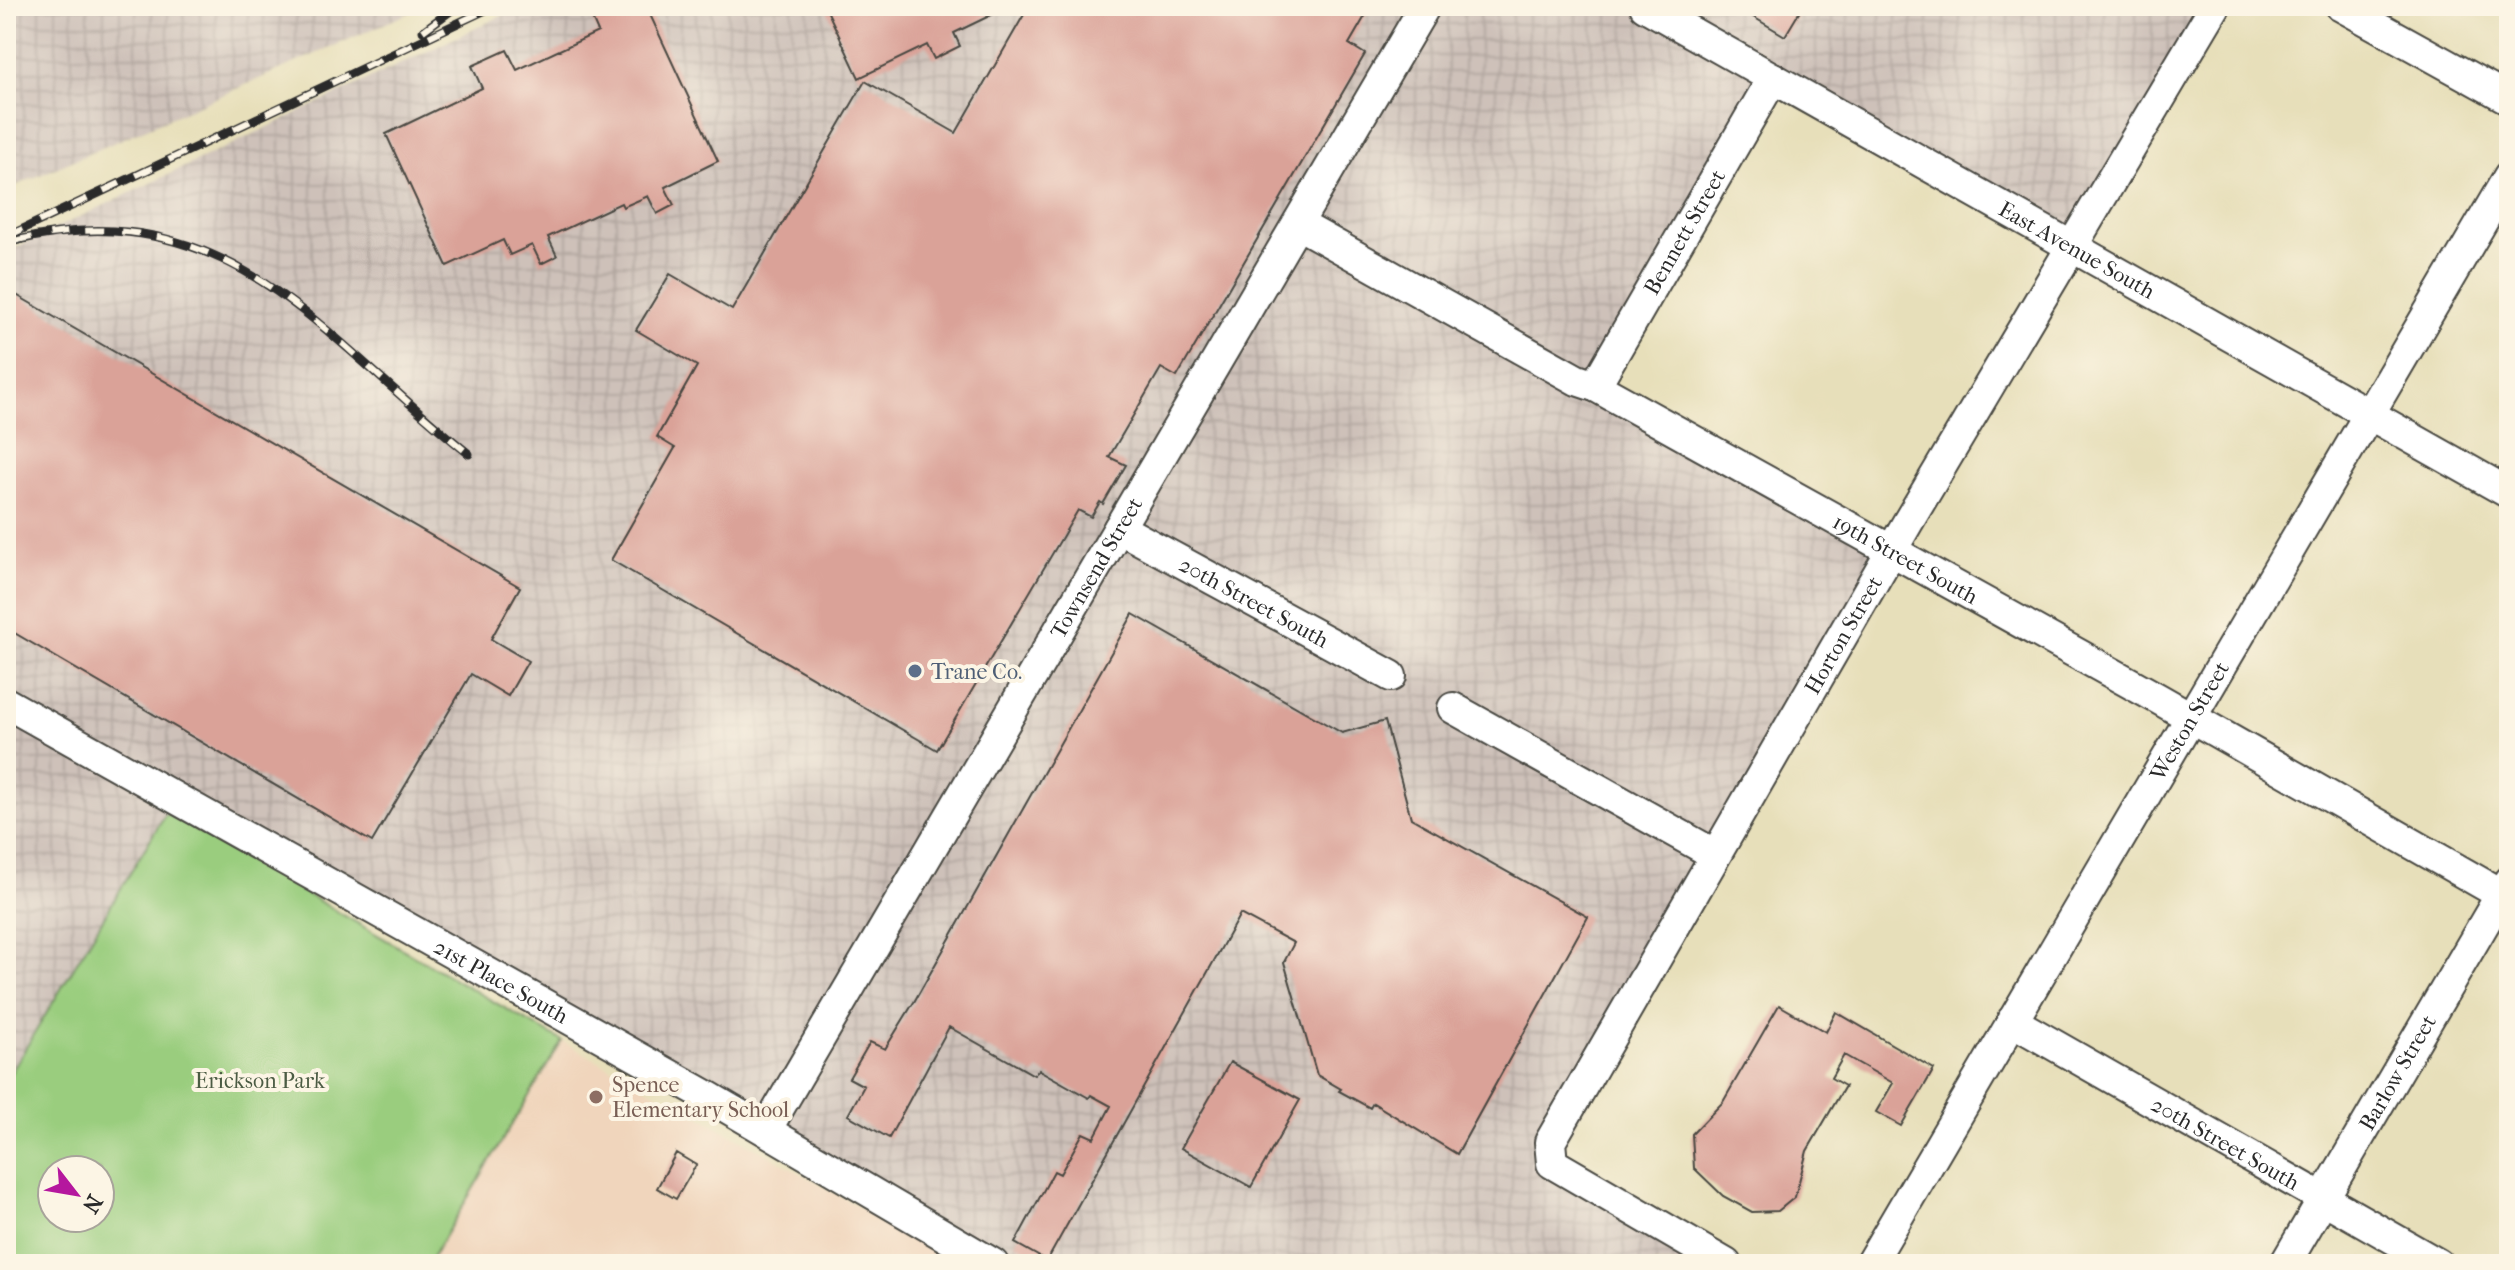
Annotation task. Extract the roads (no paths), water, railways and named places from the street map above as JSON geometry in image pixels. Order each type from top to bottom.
[{"type":"street","name":"Townsend Street","points":[[766,1130],[1425,6]]},
{"type":"street","name":"East Avenue South","points":[[1645,6],[2509,493]]},
{"type":"street","name":"Horton Street","points":[[1726,1264],[1552,1163],[1550,1142],[1714,854],[2215,6]]},
{"type":"street","points":[[2341,6],[2509,99]]},
{"type":"street","name":"Bennett Street","points":[[1595,386],[1773,78]]},
{"type":"street","name":"Weston Street","points":[[1870,1264],[2367,413],[2509,176]]},
{"type":"street","name":"19th Street South","points":[[1298,224],[2506,891]]},
{"type":"street","name":"20th Street South","points":[[1119,528],[1391,676]]},
{"type":"street","name":"21st Place South","points":[[6,703],[766,1130],[993,1264]]},
{"type":"street","points":[[1453,708],[1714,854]]},
{"type":"street","name":"Barlow Street","points":[[2285,1264],[2506,891]]},
{"type":"street","name":"20th Street South","points":[[2012,1021],[2438,1264]]},
{"type":"railway","points":[[423,31],[457,6]]},
{"type":"railway","points":[[6,237],[494,6]]},
{"type":"railway","points":[[14,241],[89,231],[154,236],[213,255],[266,284],[316,321],[469,454]]},
{"type":"place","name":"Trane Co.","points":[[915,671]]},
{"type":"place","name":"Spence Elementary School","points":[[596,1097]]},
{"type":"park label","name":"Erickson Park","points":[[260,1080]]}]
